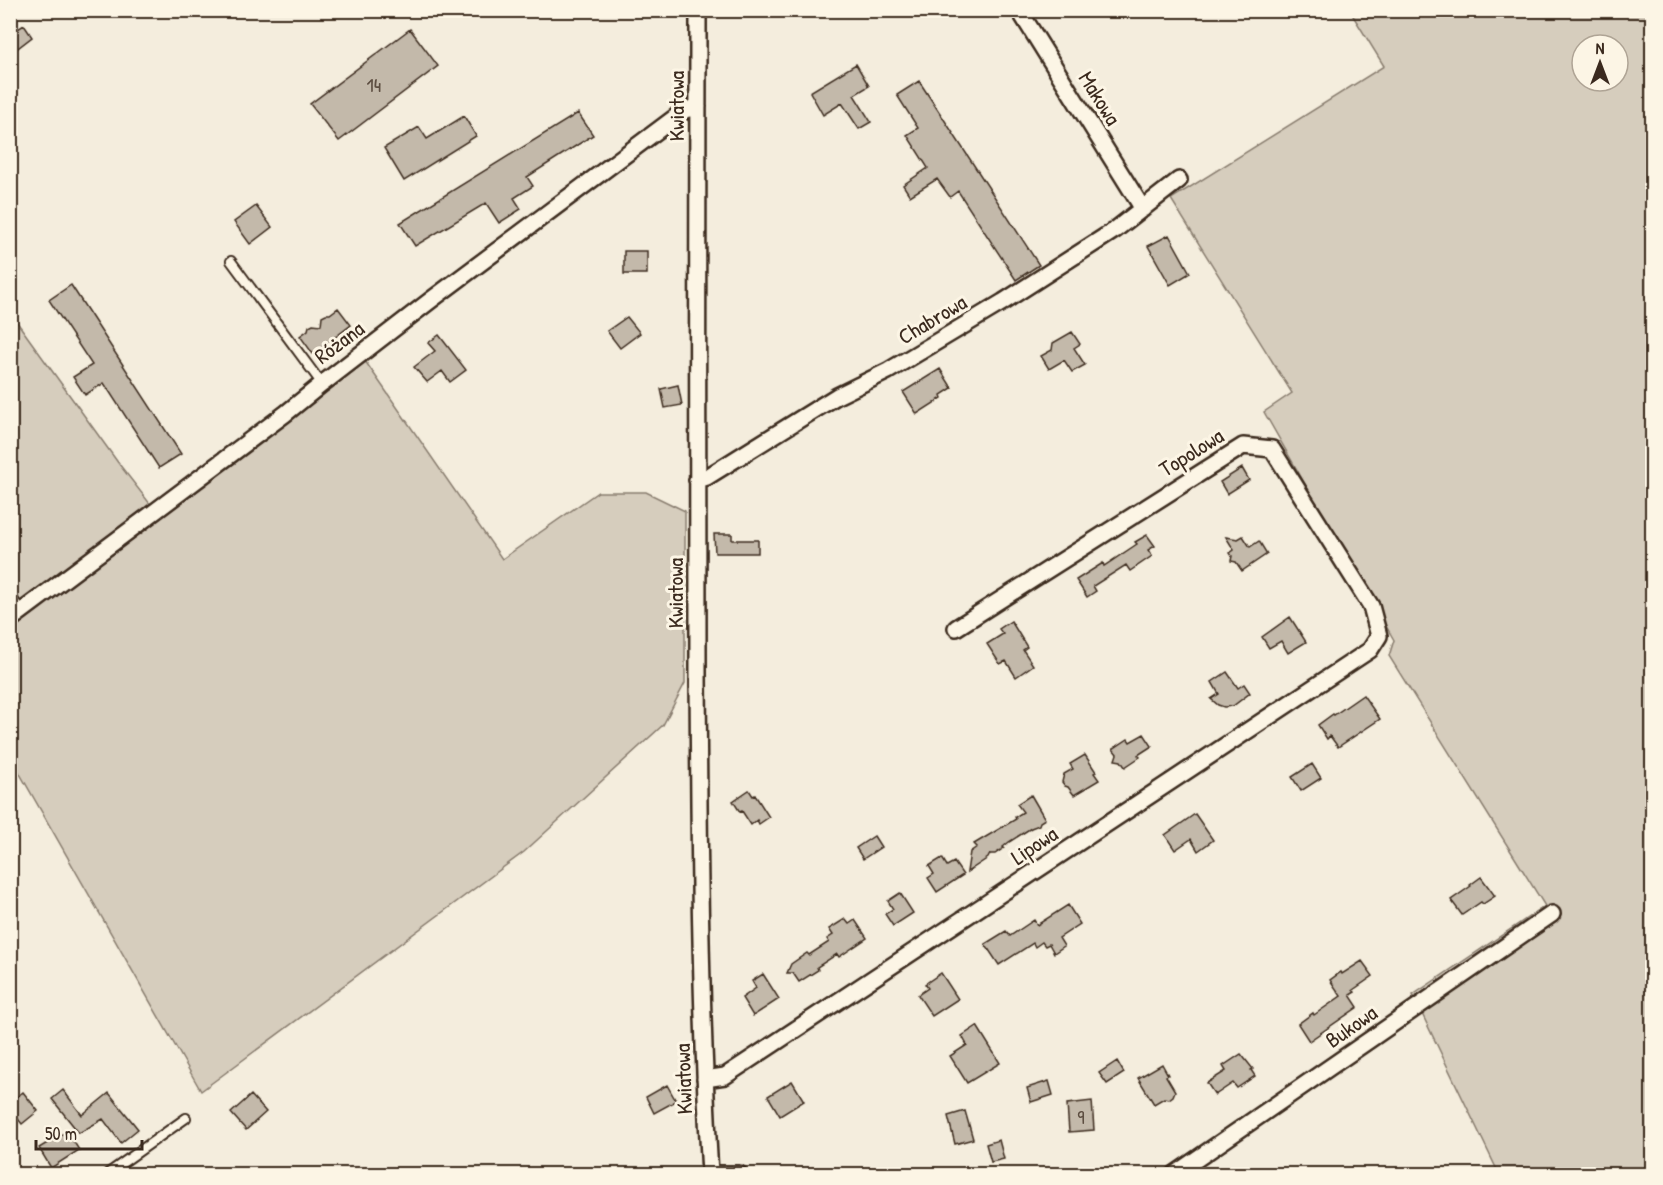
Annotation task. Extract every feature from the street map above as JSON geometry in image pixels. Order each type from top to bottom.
[{"type":"street","name":"Kwiatowa","points":[[698,10],[699,884],[710,1174]]},
{"type":"street","name":"Makowa","points":[[1019,10],[1143,209]]},
{"type":"street","name":"Różana","points":[[16,616],[685,110],[698,106]]},
{"type":"street","name":"Chabrowa","points":[[697,480],[707,477],[837,396],[888,371],[994,308],[1115,230],[1179,180]]},
{"type":"street","name":"Topolowa","points":[[956,628],[1243,446],[1272,448],[1371,606],[1379,636]]},
{"type":"street","name":"Lipowa","points":[[705,1079],[725,1076],[735,1070],[1370,650],[1379,636]]},
{"type":"street","name":"Bukowa","points":[[1175,1174],[1552,914]]},
{"type":"street","points":[[710,1174],[739,1174]]},
{"type":"lane","points":[[231,261],[322,384]]},
{"type":"lane","points":[[10,596],[16,616]]},
{"type":"lane","points":[[107,1174],[186,1118]]},
{"type":"shaded area","points":[[1350,11],[1652,11],[1652,1174],[1499,1174],[1413,995],[1545,906],[1389,656],[1394,640],[1264,412],[1292,393],[1171,199],[1384,66]]},
{"type":"shaded area","points":[[14,318],[151,505],[21,604],[10,590],[10,320]]},
{"type":"shaded area","points":[[363,358],[502,559],[598,492],[646,492],[685,511],[685,683],[663,725],[524,852],[201,1091],[11,758],[10,628]]},
{"type":"building","points":[[24,25],[32,37],[10,54],[10,34]]},
{"type":"building","points":[[410,29],[438,66],[339,141],[310,104]]},
{"type":"building","points":[[856,64],[869,86],[854,95],[871,122],[859,129],[842,103],[823,115],[810,92]]},
{"type":"building","points":[[919,81],[1039,265],[1016,280],[958,191],[950,197],[937,179],[910,196],[903,185],[928,168],[907,135],[918,128],[897,95]]},
{"type":"building","points":[[578,113],[593,135],[527,177],[533,186],[514,198],[521,209],[499,223],[486,203],[415,246],[400,223]]},
{"type":"building","points":[[464,116],[476,136],[404,181],[384,148],[419,127],[427,139]]},
{"type":"building","points":[[256,206],[272,227],[250,244],[234,222]]},
{"type":"building","points":[[1169,235],[1190,273],[1170,285],[1148,246]]},
{"type":"building","points":[[624,251],[647,251],[647,274],[624,274]]},
{"type":"building","points":[[71,285],[181,454],[159,468],[104,383],[85,395],[73,377],[92,365],[49,300]]},
{"type":"building","points":[[338,308],[351,325],[313,354],[300,336],[308,330],[309,326],[321,325],[322,316]]},
{"type":"building","points":[[627,317],[640,333],[620,348],[607,331]]},
{"type":"building","points":[[1072,332],[1080,344],[1074,348],[1085,365],[1072,372],[1064,360],[1049,369],[1041,356],[1052,350],[1053,343]]},
{"type":"building","points":[[439,335],[466,370],[450,382],[442,371],[427,382],[414,367],[435,351],[428,343]]},
{"type":"building","points":[[940,369],[952,388],[941,395],[942,398],[917,414],[903,392]]},
{"type":"building","points":[[678,385],[682,405],[665,408],[661,389]]},
{"type":"building","points":[[1242,468],[1249,480],[1227,494],[1220,482]]},
{"type":"building","points":[[714,534],[732,534],[732,540],[758,540],[758,553],[715,553]]},
{"type":"building","points":[[1147,535],[1155,546],[1148,550],[1152,556],[1130,571],[1126,565],[1093,586],[1096,591],[1087,597],[1076,580],[1103,563],[1104,566]]},
{"type":"building","points":[[1243,536],[1250,547],[1259,541],[1267,554],[1242,571],[1236,562],[1231,561],[1230,553],[1234,550],[1226,537],[1238,539]]},
{"type":"building","points":[[1290,617],[1306,642],[1288,653],[1281,641],[1269,648],[1262,637]]},
{"type":"building","points":[[1011,621],[1027,647],[1023,650],[1033,665],[1016,677],[1006,661],[1000,664],[987,644],[1003,634],[999,629]]},
{"type":"building","points":[[1227,672],[1238,688],[1244,684],[1250,693],[1233,706],[1224,707],[1211,699],[1219,694],[1212,682]]},
{"type":"building","points":[[1363,695],[1380,719],[1338,747],[1330,736],[1327,739],[1318,725]]},
{"type":"building","points":[[1144,734],[1152,746],[1138,755],[1140,757],[1125,767],[1121,761],[1115,760],[1117,754],[1113,749],[1128,739],[1130,742]]},
{"type":"building","points":[[1085,755],[1099,780],[1074,795],[1062,782],[1064,774],[1073,769],[1070,764]]},
{"type":"building","points":[[1312,764],[1321,778],[1301,791],[1292,777]]},
{"type":"building","points":[[749,790],[753,796],[755,795],[769,817],[759,824],[757,820],[751,825],[733,801]]},
{"type":"building","points":[[1031,795],[1045,819],[1039,825],[1009,842],[995,854],[990,854],[988,858],[967,872],[970,852],[977,847],[974,844],[1016,819],[1015,817],[1023,812],[1017,804]]},
{"type":"building","points":[[1195,814],[1213,840],[1198,851],[1191,839],[1175,850],[1165,835]]},
{"type":"building","points":[[874,836],[881,847],[863,859],[856,848]]},
{"type":"building","points":[[942,858],[947,866],[954,862],[963,875],[937,892],[928,878],[934,874],[929,866]]},
{"type":"building","points":[[1481,877],[1495,896],[1462,915],[1451,900]]},
{"type":"building","points":[[900,893],[913,913],[893,926],[885,914],[893,909],[888,901]]},
{"type":"building","points":[[1068,905],[1080,924],[1059,938],[1064,946],[1054,953],[1049,944],[1045,946],[1042,942],[1035,947],[1033,943],[999,965],[985,944],[1006,931],[1010,936],[1034,920],[1037,925]]},
{"type":"building","points":[[845,919],[849,924],[855,920],[867,938],[839,957],[837,954],[799,982],[793,973],[787,973],[791,964],[829,942],[827,939],[833,935],[829,929]]},
{"type":"building","points":[[1362,961],[1373,976],[1353,990],[1355,992],[1350,995],[1358,1007],[1309,1041],[1298,1024],[1341,996],[1330,980]]},
{"type":"building","points":[[941,973],[958,999],[932,1016],[918,995],[928,988],[925,984]]},
{"type":"building","points":[[763,974],[779,999],[753,1016],[742,998],[756,988],[752,981]]},
{"type":"building","points":[[977,1026],[1000,1063],[967,1083],[950,1056],[967,1045],[962,1036]]},
{"type":"building","points":[[1241,1054],[1253,1069],[1251,1070],[1255,1076],[1237,1088],[1233,1083],[1215,1095],[1207,1083],[1226,1071],[1223,1066]]},
{"type":"building","points":[[1117,1061],[1124,1073],[1107,1084],[1099,1073]]},
{"type":"building","points":[[1162,1064],[1175,1091],[1169,1099],[1164,1098],[1154,1104],[1138,1078]]},
{"type":"building","points":[[792,1081],[804,1101],[780,1116],[768,1096]]},
{"type":"building","points":[[1049,1081],[1053,1095],[1031,1102],[1027,1088]]},
{"type":"building","points":[[667,1085],[676,1101],[654,1113],[646,1097]]},
{"type":"building","points":[[63,1090],[82,1115],[109,1093],[138,1129],[121,1143],[103,1119],[79,1133],[52,1099]]},
{"type":"building","points":[[23,1092],[38,1111],[22,1124],[10,1109],[10,1102]]},
{"type":"building","points":[[251,1095],[266,1112],[246,1130],[231,1113]]},
{"type":"building","points":[[1092,1101],[1094,1130],[1069,1132],[1067,1104]]},
{"type":"building","points":[[965,1111],[973,1139],[955,1144],[948,1116]]},
{"type":"building","points":[[67,1131],[79,1150],[51,1168],[39,1148]]},
{"type":"building","points":[[999,1140],[1004,1159],[991,1162],[986,1144]]}]
